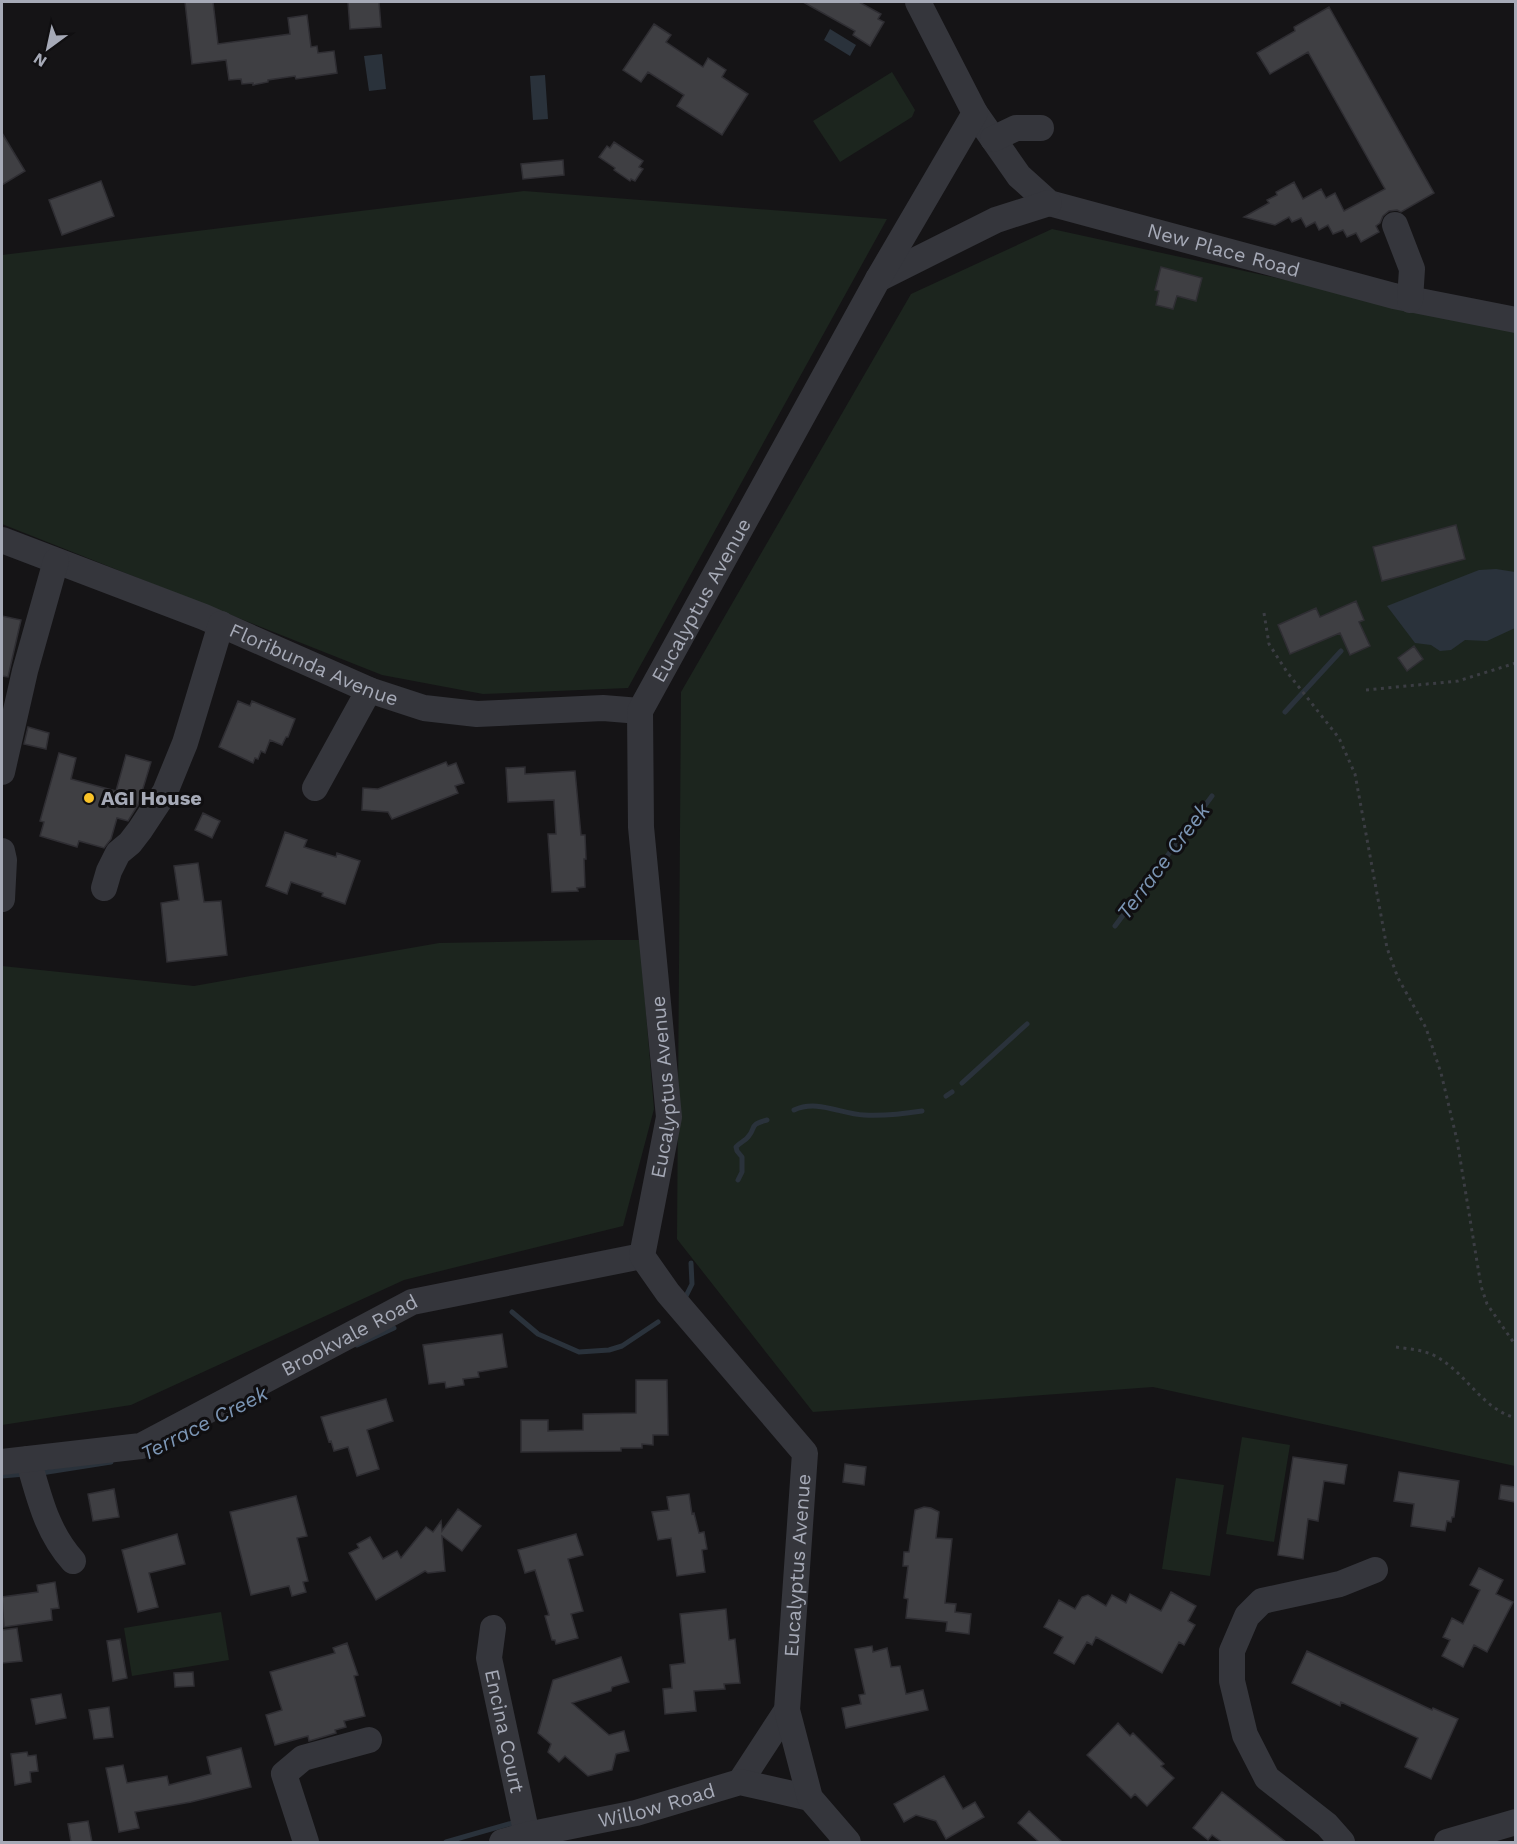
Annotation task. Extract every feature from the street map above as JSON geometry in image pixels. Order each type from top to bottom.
[{"type":"street","points":[[918,2],[975,113]]},
{"type":"street","name":"New Place Road","points":[[975,113],[1019,176],[1049,203],[1410,300],[1515,320]]},
{"type":"street","name":"Eucalyptus Avenue","points":[[841,1839],[810,1798],[787,1710],[805,1453],[668,1293],[642,1256],[669,1117],[641,828],[640,711],[878,279],[975,113]]},
{"type":"street","points":[[993,139],[1016,128],[1041,128]]},
{"type":"street","points":[[878,279],[996,220],[1049,203]]},
{"type":"street","points":[[1395,225],[1412,269],[1410,300]]},
{"type":"street","name":"Floribunda Avenue","points":[[2,540],[221,624],[369,690],[424,708],[477,714],[603,708],[640,711]]},
{"type":"street","points":[[2,772],[25,671],[56,561]]},
{"type":"street","points":[[104,888],[118,853],[130,843],[165,792],[185,743],[221,624]]},
{"type":"street","points":[[315,788],[369,690]]},
{"type":"street","points":[[2,851],[4,860],[2,899]]},
{"type":"street","name":"Brookvale Road","points":[[2,1462],[141,1446],[412,1302],[642,1256]]},
{"type":"street","points":[[29,1460],[46,1518],[61,1547],[73,1561]]},
{"type":"street","points":[[1342,1842],[1327,1825],[1267,1778],[1245,1735],[1232,1680],[1232,1651],[1247,1616],[1262,1601],[1340,1584],[1375,1570]]},
{"type":"street","name":"Encina Court","points":[[493,1628],[489,1658],[527,1834]]},
{"type":"street","name":"Willow Road","points":[[740,1782],[787,1710]]},
{"type":"street","points":[[306,1842],[284,1774],[303,1758],[369,1740]]},
{"type":"street","name":"Willow Road","points":[[501,1842],[527,1834],[636,1813],[740,1782],[810,1798]]},
{"type":"street","points":[[1447,1842],[1515,1822]]},
{"type":"path","points":[[1264,613],[1269,644],[1295,682],[1339,738],[1355,774],[1386,948],[1398,978],[1426,1028],[1441,1073],[1457,1140],[1481,1286],[1487,1304],[1515,1346]]},
{"type":"path","points":[[1366,690],[1458,681],[1515,663]]},
{"type":"path","points":[[1396,1347],[1419,1350],[1436,1356],[1473,1386],[1485,1401],[1506,1415],[1515,1418]]},
{"type":"shaded area","points":[[830,29],[856,45],[850,56],[824,40]]},
{"type":"shaded area","points":[[382,54],[386,89],[369,91],[364,56]]},
{"type":"shaded area","points":[[892,72],[915,110],[912,117],[840,162],[813,121]]},
{"type":"shaded area","points":[[545,75],[548,119],[533,120],[530,76]]},
{"type":"shaded area","points":[[524,191],[887,219],[628,688],[483,694],[382,675],[2,524],[2,255]]},
{"type":"shaded area","points":[[1052,229],[1515,330],[1515,1466],[1153,1387],[813,1412],[677,1239],[681,692],[911,294]]},
{"type":"shaded area","points":[[1496,569],[1515,572],[1515,628],[1487,641],[1465,640],[1451,650],[1440,651],[1431,645],[1415,643],[1387,606],[1479,570]]},
{"type":"shaded area","points":[[640,940],[654,1109],[623,1226],[404,1280],[131,1405],[2,1425],[2,966],[194,986],[439,943]]},
{"type":"shaded area","points":[[1242,1437],[1290,1445],[1274,1542],[1226,1534]]},
{"type":"shaded area","points":[[1176,1478],[1224,1485],[1210,1576],[1162,1569]]},
{"type":"shaded area","points":[[221,1612],[229,1660],[132,1676],[124,1628]]},
{"type":"building","points":[[185,2],[213,2],[218,44],[290,34],[288,18],[307,15],[311,47],[317,46],[318,53],[334,51],[337,73],[296,79],[295,76],[253,85],[253,83],[242,84],[241,79],[229,80],[226,60],[192,64]]},
{"type":"building","points":[[348,2],[379,2],[381,27],[350,29]]},
{"type":"building","points":[[803,2],[859,2],[881,14],[878,19],[884,22],[870,46],[853,35],[855,31]]},
{"type":"building","points":[[1329,7],[1434,193],[1401,212],[1389,211],[1376,226],[1379,232],[1361,242],[1356,233],[1347,237],[1343,230],[1333,234],[1328,225],[1319,230],[1315,222],[1306,227],[1301,218],[1292,222],[1289,217],[1275,225],[1244,217],[1269,203],[1267,200],[1277,195],[1276,192],[1294,182],[1303,199],[1321,189],[1326,198],[1335,193],[1344,211],[1385,189],[1308,52],[1270,74],[1257,53],[1295,31],[1294,27]]},
{"type":"building","points":[[654,24],[671,35],[666,42],[703,67],[708,58],[726,70],[722,77],[748,94],[722,135],[677,106],[684,95],[648,72],[641,82],[623,70]]},
{"type":"building","points":[[2,133],[25,171],[2,185]]},
{"type":"building","points":[[614,142],[643,161],[639,167],[643,169],[635,181],[631,179],[630,181],[599,157],[607,146],[610,148]]},
{"type":"building","points":[[563,160],[564,175],[523,179],[521,164]]},
{"type":"building","points":[[101,181],[114,216],[62,235],[49,200]]},
{"type":"building","points":[[1161,267],[1202,278],[1196,301],[1177,296],[1173,309],[1156,305],[1159,291],[1155,290]]},
{"type":"building","points":[[1456,525],[1465,559],[1382,581],[1373,547]]},
{"type":"building","points":[[1356,601],[1364,620],[1359,622],[1370,646],[1350,655],[1340,633],[1290,654],[1278,625],[1316,608],[1320,617]]},
{"type":"building","points":[[2,616],[21,620],[8,677],[2,676]]},
{"type":"building","points":[[1414,646],[1423,659],[1407,671],[1398,658]]},
{"type":"building","points":[[238,701],[250,706],[252,701],[295,719],[282,745],[270,740],[265,753],[261,751],[258,759],[255,758],[253,763],[219,747]]},
{"type":"building","points":[[28,727],[49,733],[46,749],[24,744]]},
{"type":"building","points":[[59,753],[76,758],[71,779],[116,791],[126,755],[151,762],[138,805],[128,821],[117,818],[111,839],[104,848],[79,841],[77,847],[40,836],[44,822],[40,821]]},
{"type":"building","points":[[446,762],[448,766],[456,763],[464,783],[455,786],[458,793],[392,819],[388,812],[362,810],[363,788],[378,789]]},
{"type":"building","points":[[525,767],[525,774],[575,771],[581,835],[585,835],[586,859],[584,859],[585,887],[577,888],[578,891],[552,892],[548,834],[556,834],[554,800],[508,802],[506,768]]},
{"type":"building","points":[[203,813],[220,821],[212,838],[195,830]]},
{"type":"building","points":[[285,832],[307,840],[304,847],[336,857],[337,853],[360,861],[345,904],[322,896],[323,893],[291,882],[287,894],[266,886]]},
{"type":"building","points":[[198,863],[204,902],[221,901],[227,955],[167,962],[161,903],[179,900],[174,866]]},
{"type":"building","points":[[502,1334],[507,1367],[478,1372],[479,1377],[463,1379],[464,1385],[446,1388],[445,1382],[429,1384],[423,1345]]},
{"type":"building","points":[[636,1380],[667,1380],[668,1435],[653,1435],[653,1445],[642,1444],[642,1448],[621,1448],[621,1451],[521,1452],[521,1420],[548,1420],[548,1431],[583,1430],[583,1414],[636,1413]]},
{"type":"building","points":[[386,1399],[393,1421],[367,1430],[379,1469],[357,1476],[348,1447],[334,1451],[321,1417]]},
{"type":"building","points":[[1293,1457],[1347,1465],[1344,1484],[1324,1481],[1318,1521],[1308,1519],[1303,1559],[1278,1555]]},
{"type":"building","points":[[845,1464],[866,1467],[864,1485],[843,1482]]},
{"type":"building","points":[[1399,1472],[1459,1481],[1454,1517],[1451,1522],[1447,1521],[1445,1531],[1411,1526],[1414,1504],[1394,1501]]},
{"type":"building","points":[[1501,1485],[1515,1487],[1515,1502],[1499,1499]]},
{"type":"building","points":[[114,1489],[119,1517],[93,1521],[88,1494]]},
{"type":"building","points":[[689,1494],[692,1514],[694,1513],[699,1533],[704,1532],[707,1549],[702,1550],[705,1572],[677,1576],[671,1538],[658,1540],[652,1512],[669,1510],[667,1497]]},
{"type":"building","points":[[296,1496],[307,1536],[297,1538],[308,1581],[303,1582],[306,1592],[292,1596],[289,1586],[251,1595],[230,1512]]},
{"type":"building","points":[[924,1507],[939,1512],[936,1538],[952,1539],[945,1603],[956,1604],[955,1612],[971,1614],[969,1634],[946,1631],[947,1622],[906,1618],[908,1599],[904,1598],[908,1566],[903,1566],[904,1552],[909,1552],[915,1510]]},
{"type":"building","points":[[458,1509],[481,1526],[462,1551],[442,1536],[445,1571],[428,1573],[425,1571],[376,1600],[349,1553],[359,1548],[357,1544],[370,1537],[383,1559],[397,1551],[401,1558],[426,1527],[433,1532],[441,1521],[442,1531]]},
{"type":"building","points":[[177,1534],[185,1564],[149,1573],[158,1607],[138,1612],[122,1550]]},
{"type":"building","points":[[576,1534],[583,1555],[568,1559],[583,1611],[571,1614],[578,1638],[556,1644],[555,1640],[552,1640],[545,1616],[549,1615],[535,1570],[525,1573],[518,1550]]},
{"type":"building","points":[[1479,1568],[1503,1580],[1496,1594],[1513,1602],[1487,1652],[1474,1645],[1463,1667],[1442,1656],[1450,1640],[1443,1637],[1452,1618],[1463,1624],[1480,1590],[1470,1585]]},
{"type":"building","points":[[55,1582],[59,1608],[51,1609],[52,1620],[4,1627],[2,1597],[38,1592],[37,1585]]},
{"type":"building","points":[[1171,1592],[1196,1606],[1188,1621],[1195,1625],[1184,1645],[1179,1642],[1162,1673],[1096,1637],[1092,1645],[1087,1642],[1074,1664],[1054,1653],[1063,1637],[1044,1627],[1059,1600],[1075,1609],[1082,1597],[1088,1595],[1106,1606],[1112,1595],[1126,1603],[1130,1594],[1161,1611]]},
{"type":"building","points":[[726,1609],[729,1640],[735,1639],[740,1683],[724,1684],[725,1689],[694,1691],[696,1711],[665,1714],[663,1689],[672,1688],[670,1665],[685,1663],[680,1614]]},
{"type":"building","points":[[17,1628],[22,1661],[2,1663],[2,1630]]},
{"type":"building","points":[[120,1639],[127,1678],[113,1681],[107,1641]]},
{"type":"building","points":[[347,1643],[358,1675],[354,1676],[365,1716],[344,1721],[346,1727],[335,1730],[336,1733],[309,1741],[308,1736],[275,1745],[266,1715],[282,1710],[270,1672],[335,1653],[333,1648]]},
{"type":"building","points":[[872,1646],[873,1652],[887,1648],[891,1667],[900,1666],[906,1694],[923,1690],[928,1710],[846,1728],[842,1708],[861,1704],[859,1695],[865,1694],[855,1649]]},
{"type":"building","points":[[1307,1651],[1432,1710],[1433,1708],[1458,1719],[1431,1779],[1405,1767],[1418,1738],[1341,1702],[1340,1706],[1292,1683]]},
{"type":"building","points":[[621,1657],[629,1682],[612,1687],[611,1691],[572,1703],[609,1735],[624,1731],[629,1751],[616,1754],[612,1770],[588,1776],[565,1756],[559,1762],[548,1752],[551,1744],[538,1733],[553,1680]]},
{"type":"building","points":[[193,1672],[194,1686],[175,1687],[174,1673]]},
{"type":"building","points":[[61,1694],[66,1718],[36,1724],[31,1699]]},
{"type":"building","points":[[109,1707],[113,1737],[94,1739],[89,1710]]},
{"type":"building","points":[[1118,1723],[1130,1736],[1133,1733],[1164,1764],[1161,1766],[1174,1778],[1147,1806],[1135,1794],[1131,1798],[1087,1755]]},
{"type":"building","points":[[241,1748],[251,1787],[191,1802],[135,1812],[139,1828],[119,1832],[106,1768],[123,1765],[127,1783],[167,1776],[169,1785],[211,1774],[207,1757]]},
{"type":"building","points":[[27,1752],[28,1756],[36,1755],[38,1771],[30,1772],[31,1782],[15,1785],[11,1754]]},
{"type":"building","points":[[944,1776],[963,1809],[975,1802],[984,1817],[946,1839],[936,1821],[916,1815],[904,1822],[894,1804]]},
{"type":"building","points":[[1222,1792],[1286,1842],[1222,1842],[1212,1835],[1208,1840],[1193,1828]]},
{"type":"building","points":[[1029,1811],[1062,1842],[1039,1842],[1018,1823]]},
{"type":"building","points":[[88,1821],[92,1842],[71,1842],[68,1824]]},
{"type":"waterway","name":"Terrace Creek","points":[[1285,712],[1341,651]]},
{"type":"waterway","name":"Terrace Creek","points":[[1115,926],[1212,796]]},
{"type":"waterway","name":"Terrace Creek","points":[[962,1083],[1027,1024]]},
{"type":"waterway","name":"Terrace Creek","points":[[946,1096],[952,1092]]},
{"type":"waterway","name":"Terrace Creek","points":[[794,1110],[820,1106],[871,1115],[922,1111]]},
{"type":"waterway","name":"Terrace Creek","points":[[738,1180],[742,1172],[742,1157],[736,1147],[751,1134],[755,1125],[767,1120]]},
{"type":"waterway","name":"Terrace Creek","points":[[684,1300],[692,1284],[691,1263]]},
{"type":"waterway","name":"Terrace Creek","points":[[512,1312],[538,1334],[579,1352],[609,1350],[622,1346],[658,1322]]},
{"type":"waterway","name":"Terrace Creek","points":[[357,1345],[394,1328]]},
{"type":"waterway","name":"Terrace Creek","points":[[41,1473],[111,1462]]},
{"type":"waterway","name":"Terrace Creek","points":[[2,1476],[25,1474]]},
{"type":"waterway","points":[[446,1842],[516,1822]]},
{"type":"place","name":"AGI House","points":[[89,798]]}]
